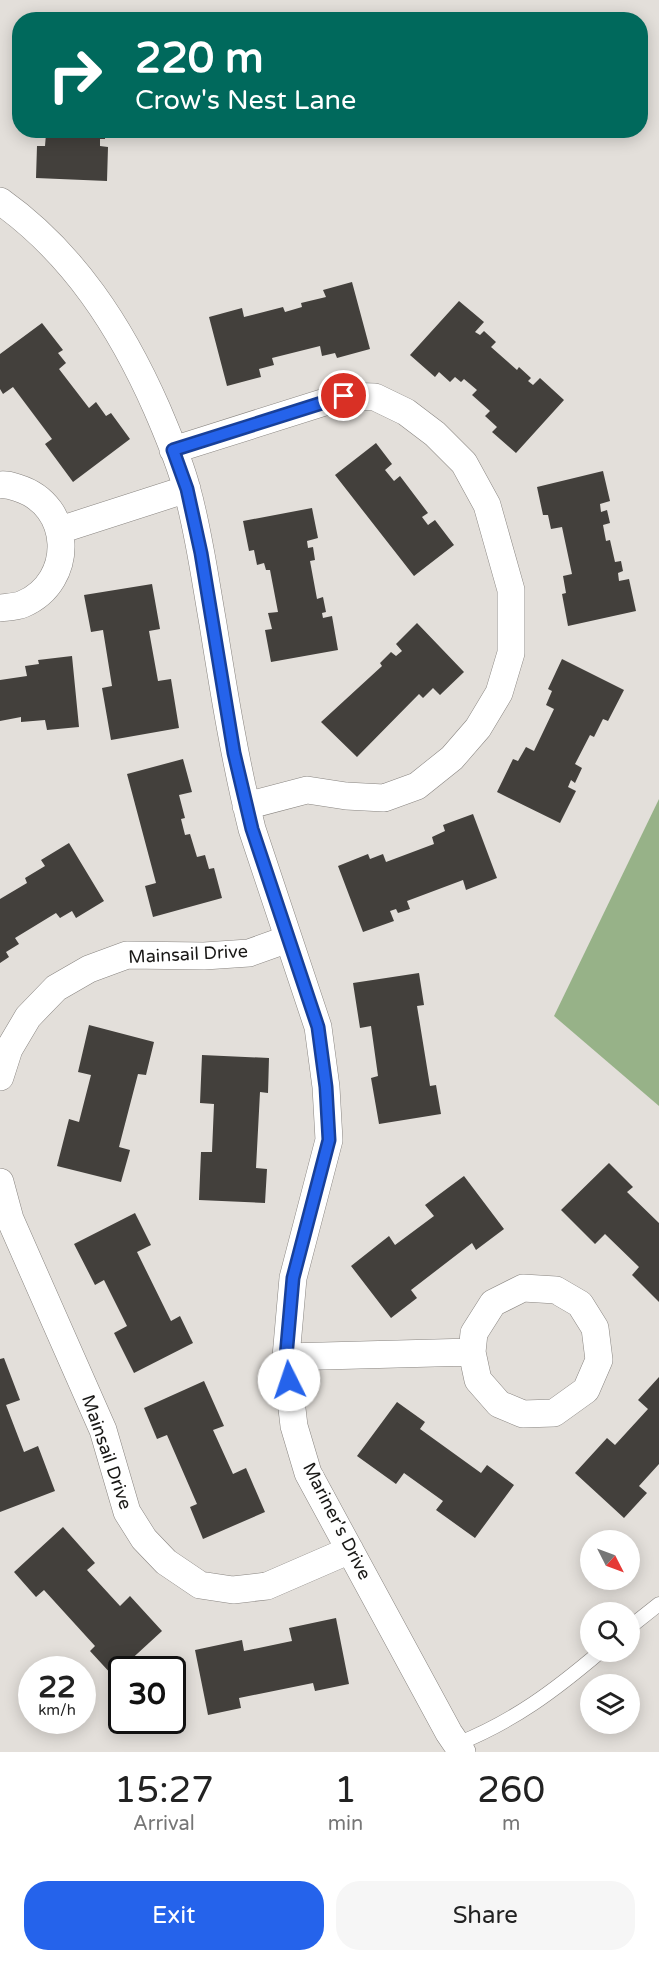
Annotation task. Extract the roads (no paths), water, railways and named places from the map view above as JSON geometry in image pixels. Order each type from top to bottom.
[{"type":"street","name":"Mariner's Drive","points":[[0,201],[21,216],[67,261],[104,308],[138,367],[187,489],[201,553],[234,753],[246,806],[318,1027],[326,1087],[329,1140],[293,1278],[286,1357],[294,1426],[308,1473],[460,1748]]},
{"type":"street","points":[[173,450],[344,396],[375,397],[406,412],[435,434],[464,463],[487,504],[511,590],[511,653],[499,693],[478,728],[452,758],[417,786],[384,798],[346,796],[307,790],[246,806]]},
{"type":"street","points":[[0,485],[6,484],[28,491],[45,503],[60,530],[62,549],[57,571],[45,589],[22,605],[0,608]]},
{"type":"street","points":[[60,530],[187,489]]},
{"type":"street","name":"Mainsail Drive","points":[[0,1077],[9,1048],[28,1017],[56,988],[89,969],[127,955],[204,956],[249,953],[288,939]]},
{"type":"street","name":"Mainsail Drive","points":[[0,1182],[10,1219],[103,1430],[127,1512],[144,1539],[166,1562],[200,1585],[233,1590],[267,1586],[350,1550]]},
{"type":"street","points":[[523,1288],[556,1290],[579,1304],[595,1328],[599,1360],[586,1390],[554,1413],[523,1414],[499,1404],[478,1380],[472,1352],[474,1333],[493,1304],[523,1288]]},
{"type":"street","points":[[286,1357],[472,1352]]},
{"type":"lane","points":[[640,1619],[659,1604]]},
{"type":"lane","points":[[460,1748],[510,1720],[588,1662]]}]
